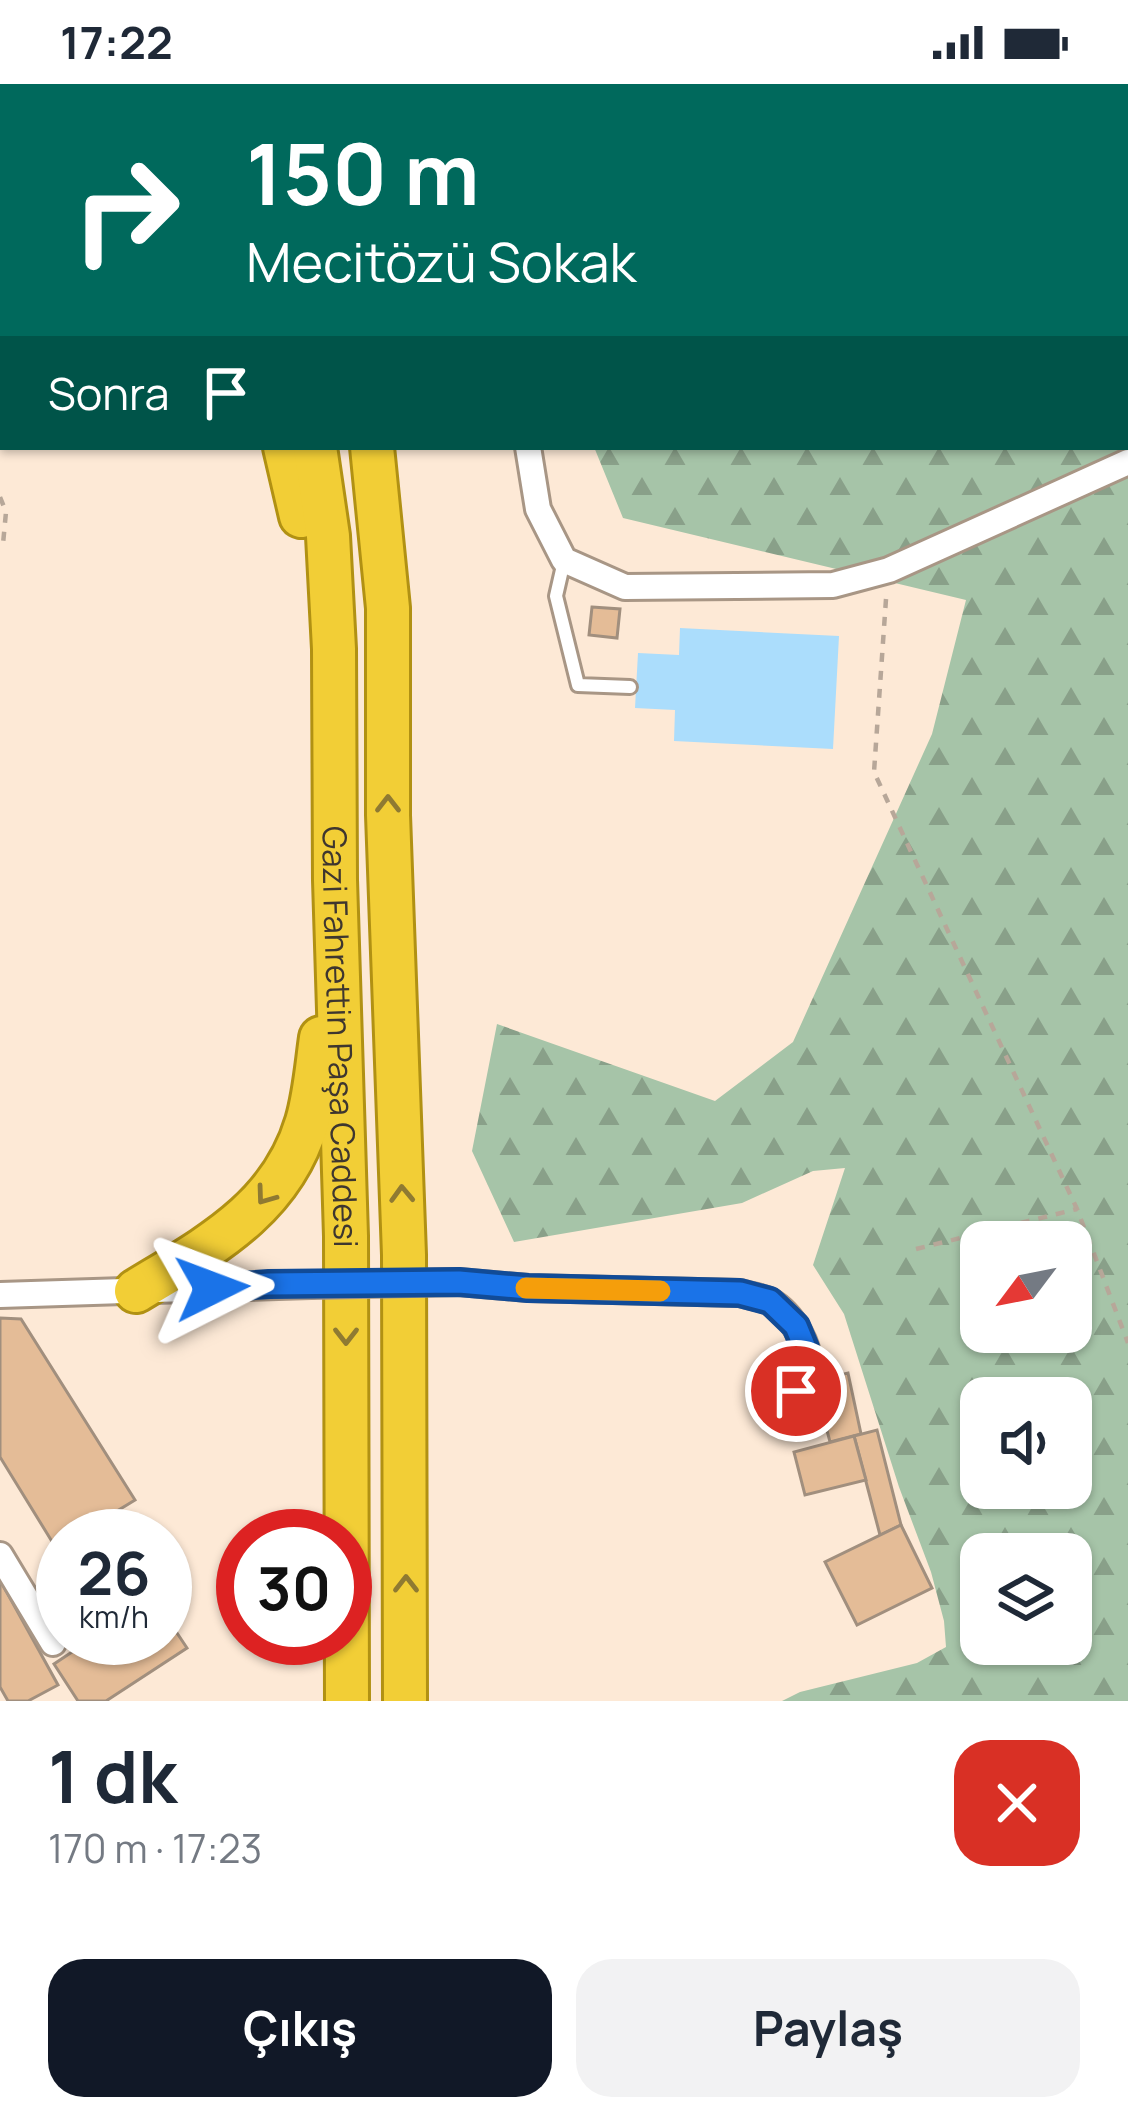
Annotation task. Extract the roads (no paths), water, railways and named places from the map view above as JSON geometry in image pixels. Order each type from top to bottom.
[{"type":"highway","points":[[286,450],[334,649]]},
{"type":"highway","name":"Gazi Fahrettin Paşa Caddesi","points":[[315,450],[328,536],[334,649],[345,1215],[347,1701]]},
{"type":"highway","name":"Gazi Fahrettin Paşa Caddesi","points":[[372,450],[388,608],[388,815],[404,1255],[405,1701]]},
{"type":"highway","points":[[136,1291],[219,1240],[254,1212],[290,1159],[306,1126],[337,967]]},
{"type":"street","points":[[528,450],[538,509],[565,560],[625,587],[833,585],[889,570],[1128,462]]},
{"type":"street","points":[[0,1295],[459,1282],[740,1293],[770,1301],[796,1326],[805,1348],[808,1371],[796,1391],[779,1403]]},
{"type":"street","points":[[0,1555],[36,1607]]},
{"type":"lane","points":[[565,560],[556,596],[578,685],[630,687]]},
{"type":"water","points":[[680,628],[839,636],[833,749],[674,741],[675,710],[635,708],[638,653],[679,655]]}]
